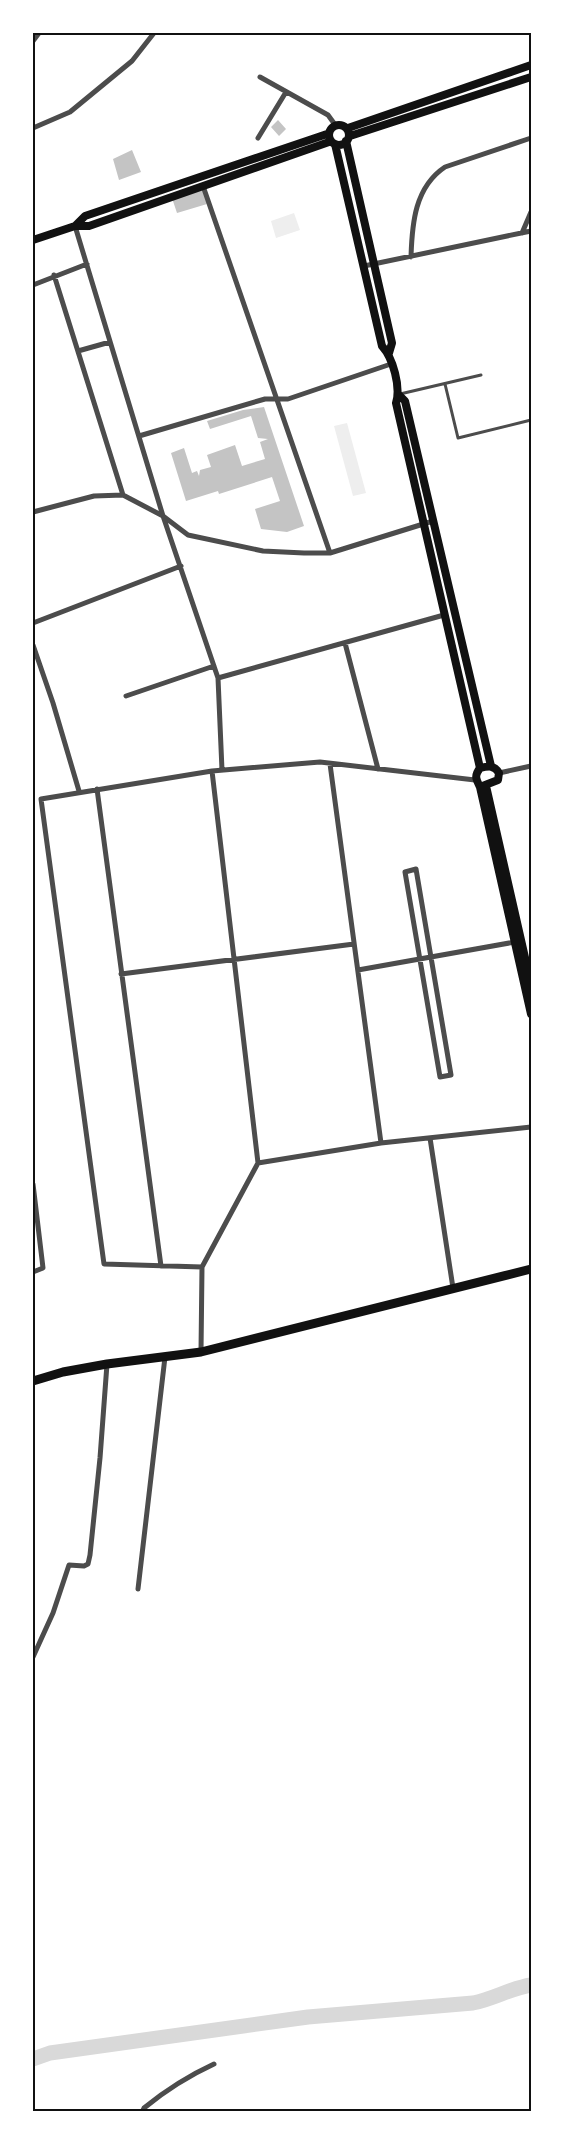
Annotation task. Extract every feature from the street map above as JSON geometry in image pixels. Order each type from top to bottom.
[{"type":"main road","points":[[75,226],[86,216],[331,140],[341,144],[348,135],[531,65]]},
{"type":"main road","points":[[348,135],[531,77]]},
{"type":"main road","points":[[389,353],[382,346],[331,140],[336,126],[348,135],[392,343],[389,353],[391,364],[399,395],[405,401],[490,766]]},
{"type":"main road","points":[[33,240],[75,226],[89,226],[331,140]]},
{"type":"main road","points":[[399,395],[396,403],[480,768]]},
{"type":"main road","points":[[483,787],[498,780],[500,773],[496,768],[490,766],[480,768],[475,780],[483,787],[531,1014]]},
{"type":"main road","points":[[517,941],[531,984]]},
{"type":"main road","points":[[33,1381],[63,1372],[106,1364],[201,1352],[531,1269]]},
{"type":"street","points":[[33,41],[39,33]]},
{"type":"street","points":[[33,128],[70,112],[132,61],[154,33]]},
{"type":"street","points":[[260,77],[328,115],[336,126]]},
{"type":"street","points":[[258,138],[286,92]]},
{"type":"street","points":[[411,257],[418,202],[433,176],[445,167],[531,138]]},
{"type":"street","points":[[203,186],[330,553]]},
{"type":"street","points":[[522,233],[531,212]]},
{"type":"street","points":[[75,226],[164,516],[218,678],[222,770]]},
{"type":"street","points":[[364,266],[531,231]]},
{"type":"street","points":[[33,285],[87,264]]},
{"type":"street","points":[[54,275],[123,495]]},
{"type":"street","points":[[78,351],[110,342]]},
{"type":"street","points":[[139,436],[265,399],[288,399],[391,364]]},
{"type":"street","points":[[33,512],[94,496],[123,495],[164,516],[188,536],[263,551],[330,553],[433,520]]},
{"type":"street","points":[[33,623],[182,566]]},
{"type":"street","points":[[218,678],[444,615]]},
{"type":"street","points":[[345,643],[378,769]]},
{"type":"street","points":[[33,645],[79,791]]},
{"type":"street","points":[[126,696],[214,666]]},
{"type":"street","points":[[202,1267],[104,1264],[41,799],[212,771],[320,762],[475,780]]},
{"type":"street","points":[[330,764],[381,1143]]},
{"type":"street","points":[[500,773],[531,766]]},
{"type":"street","points":[[201,1352],[202,1267],[258,1163],[212,771]]},
{"type":"street","points":[[96,789],[161,1266]]},
{"type":"street","points":[[417,869],[431,957],[451,1075],[440,1077],[405,872],[417,869]]},
{"type":"street","points":[[358,970],[517,941]]},
{"type":"street","points":[[121,974],[354,944]]},
{"type":"street","points":[[258,1163],[381,1143],[531,1127]]},
{"type":"street","points":[[430,1138],[453,1288]]},
{"type":"street","points":[[33,1184],[43,1268],[33,1272]]},
{"type":"street","points":[[138,1589],[165,1357]]},
{"type":"street","points":[[33,1657],[53,1613],[69,1565],[88,1564],[100,1458],[106,1364]]},
{"type":"street","points":[[142,2112],[170,2087],[214,2064]]},
{"type":"lane","points":[[399,395],[481,375]]},
{"type":"lane","points":[[445,384],[458,438],[531,420]]},
{"type":"shaded area","points":[[294,213],[300,230],[276,238],[271,221]]},
{"type":"shaded area","points":[[347,423],[366,493],[353,496],[334,426]]},
{"type":"building","points":[[278,120],[286,129],[279,136],[271,127]]},
{"type":"building","points":[[132,150],[141,172],[119,180],[113,159]]},
{"type":"building","points":[[202,188],[207,204],[177,213],[172,198]]},
{"type":"building","points":[[264,407],[304,526],[287,532],[261,529],[255,509],[280,501],[272,477],[219,494],[218,491],[186,501],[171,453],[184,448],[192,473],[197,471],[199,476],[200,470],[211,467],[207,455],[235,445],[242,466],[265,459],[260,442],[268,439],[258,438],[251,416],[210,429],[207,421],[243,410]]},
{"type":"waterway","points":[[33,2059],[50,2053],[308,2017],[473,2003],[531,1985]]}]
